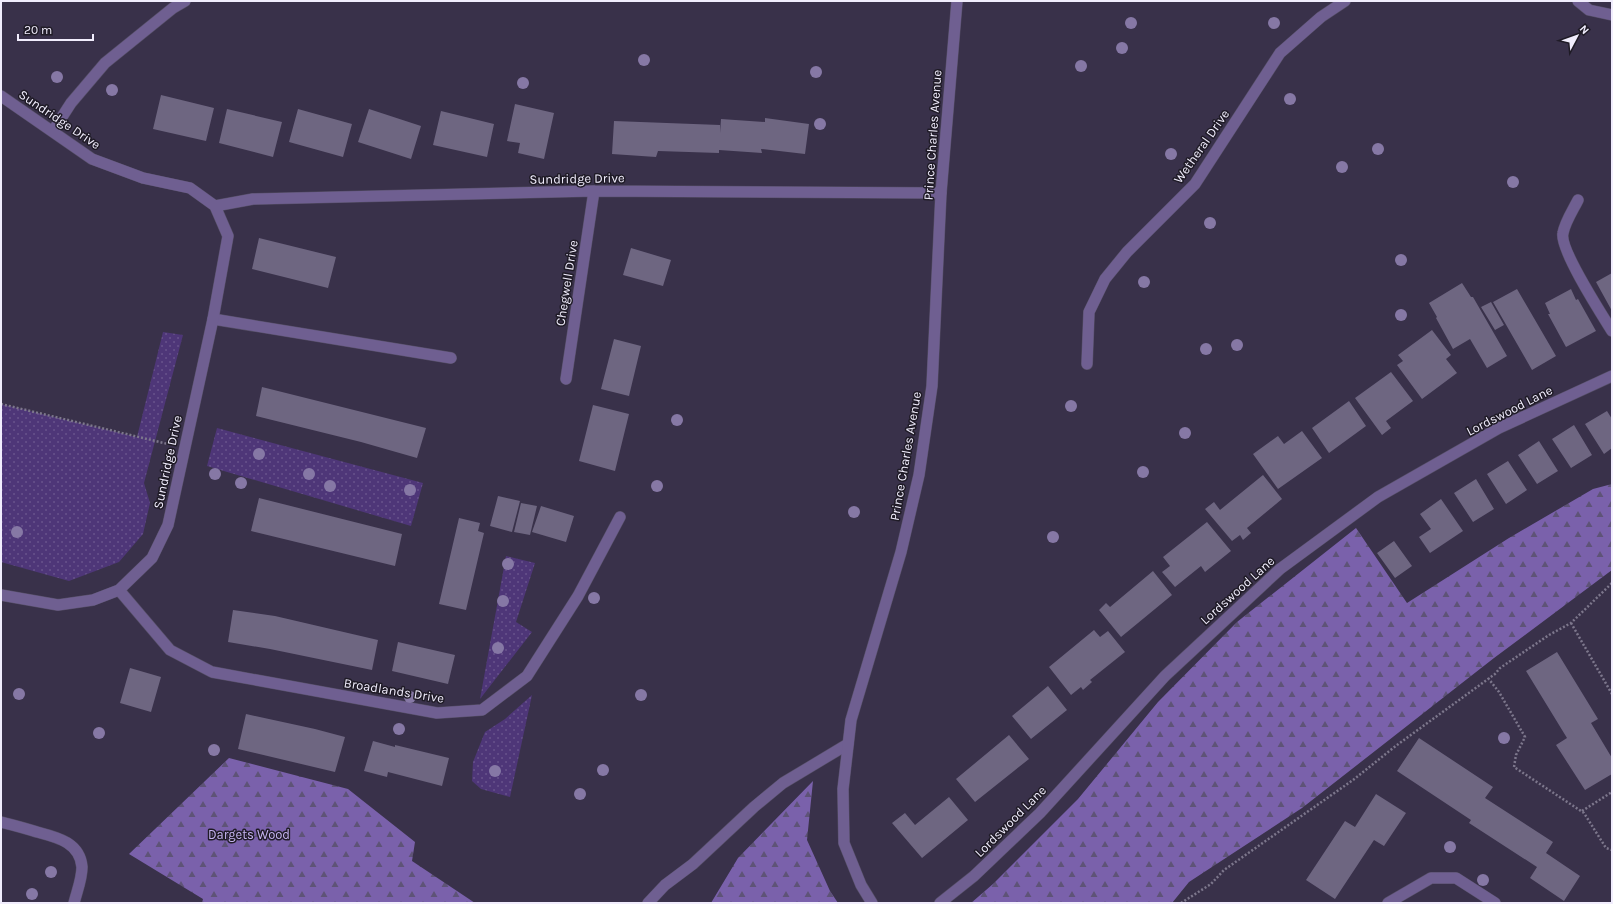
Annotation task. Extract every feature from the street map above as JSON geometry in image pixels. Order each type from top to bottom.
[{"type":"street","points":[[53,131],[71,103],[105,63],[173,8],[185,1]]},
{"type":"street","name":"Prince Charles Avenue","points":[[872,903],[861,885],[844,843],[843,789],[851,720],[901,552],[919,475],[932,386],[941,193],[957,1]]},
{"type":"street","name":"Wetheral Drive","points":[[1087,364],[1089,312],[1105,279],[1127,252],[1195,184],[1280,53],[1321,17],[1345,1]]},
{"type":"street","points":[[1578,1],[1589,10],[1612,15]]},
{"type":"street","name":"Sundridge Drive","points":[[1,96],[92,159],[143,178],[190,188],[215,206],[228,236],[213,319],[168,525],[152,558],[119,590],[93,600],[58,605],[1,595]]},
{"type":"street","name":"Sundridge Drive","points":[[215,206],[253,199],[594,191],[941,193]]},
{"type":"street","name":"Chegwell Drive","points":[[566,379],[594,191]]},
{"type":"street","points":[[1578,200],[1562,234],[1563,242],[1582,280],[1612,331]]},
{"type":"street","points":[[213,319],[451,358]]},
{"type":"street","name":"Lordswood Lane","points":[[940,903],[974,876],[1040,813],[1165,676],[1280,569],[1378,498],[1499,428],[1612,376]]},
{"type":"street","name":"Broadlands Drive","points":[[119,590],[170,650],[212,672],[437,713],[482,710],[527,676],[578,596],[620,517]]},
{"type":"street","points":[[648,903],[665,886],[693,864],[754,807],[783,783],[848,744]]},
{"type":"street","points":[[1,822],[61,838],[71,845],[79,855],[82,866],[81,878],[74,903]]},
{"type":"street","points":[[1388,903],[1431,878],[1456,878],[1495,903]]},
{"type":"path","points":[[1,404],[185,448]]},
{"type":"path","points":[[1181,903],[1211,884],[1224,870],[1353,780],[1397,745],[1488,678],[1549,635],[1571,623],[1612,583]]},
{"type":"path","points":[[1571,623],[1612,694]]},
{"type":"path","points":[[1488,678],[1499,692],[1525,737],[1516,755],[1514,767],[1582,811],[1606,848],[1612,850]]},
{"type":"path","points":[[1582,811],[1612,792]]},
{"type":"shaded area","points":[[163,332],[183,335],[144,483],[150,503],[143,534],[119,562],[69,581],[1,562],[1,404],[137,437]]},
{"type":"shaded area","points":[[217,428],[423,483],[411,526],[207,466]]},
{"type":"shaded area","points":[[506,556],[535,563],[516,622],[532,632],[480,699]]},
{"type":"shaded area","points":[[532,695],[510,797],[481,789],[472,781],[473,762],[485,732],[505,719]]},
{"type":"green space","points":[[1612,484],[1612,570],[1494,658],[1302,808],[1189,882],[1172,903],[971,903],[993,884],[1078,799],[1158,702],[1237,622],[1356,528],[1407,603],[1509,538],[1593,489]]},
{"type":"green space","name":"Dargets Wood","points":[[229,758],[348,789],[415,842],[412,861],[475,903],[202,903],[203,899],[129,854]]},
{"type":"green space","points":[[813,781],[807,840],[830,891],[838,903],[711,903],[738,858]]},
{"type":"building","points":[[161,95],[214,108],[206,141],[153,129]]},
{"type":"building","points":[[515,104],[554,113],[544,159],[518,153],[520,143],[507,141]]},
{"type":"building","points":[[227,109],[282,122],[273,157],[219,143]]},
{"type":"building","points":[[298,109],[352,124],[343,157],[289,142]]},
{"type":"building","points":[[369,109],[421,126],[411,159],[358,142]]},
{"type":"building","points":[[441,111],[494,124],[487,157],[433,145]]},
{"type":"building","points":[[765,118],[809,124],[805,154],[761,149],[762,153],[719,150],[719,153],[658,151],[656,157],[612,154],[614,121],[720,125],[720,133],[721,119],[765,122]]},
{"type":"building","points":[[259,238],[336,257],[328,288],[252,269]]},
{"type":"building","points":[[631,248],[671,260],[663,286],[623,275]]},
{"type":"building","points":[[1612,273],[1612,311],[1596,282]]},
{"type":"building","points":[[1462,283],[1471,297],[1473,297],[1507,356],[1487,368],[1470,339],[1453,349],[1429,303]]},
{"type":"building","points":[[1517,289],[1556,356],[1532,370],[1493,302]]},
{"type":"building","points":[[1571,289],[1576,300],[1578,299],[1596,331],[1566,347],[1548,314],[1550,314],[1545,303]]},
{"type":"building","points":[[1491,302],[1504,325],[1495,330],[1481,307]]},
{"type":"building","points":[[1432,330],[1451,355],[1446,359],[1457,373],[1422,399],[1397,365],[1403,361],[1398,355]]},
{"type":"building","points":[[614,339],[641,346],[629,396],[601,389]]},
{"type":"building","points":[[1391,372],[1413,401],[1386,421],[1391,428],[1382,435],[1355,398]]},
{"type":"building","points":[[262,387],[426,428],[417,458],[361,442],[256,416]]},
{"type":"building","points":[[1349,401],[1366,426],[1329,453],[1312,428]]},
{"type":"building","points":[[593,405],[629,414],[615,471],[579,461]]},
{"type":"building","points":[[1607,411],[1612,419],[1612,448],[1604,454],[1585,424]]},
{"type":"building","points":[[1574,425],[1592,455],[1571,468],[1552,439]]},
{"type":"building","points":[[1302,431],[1322,458],[1278,489],[1253,454],[1278,436],[1284,444]]},
{"type":"building","points":[[1539,441],[1558,471],[1537,484],[1518,455]]},
{"type":"building","points":[[1508,461],[1527,490],[1506,504],[1487,474]]},
{"type":"building","points":[[1263,475],[1282,499],[1247,528],[1251,533],[1243,540],[1240,535],[1232,541],[1205,509],[1214,502],[1220,510]]},
{"type":"building","points":[[1476,479],[1494,509],[1473,522],[1454,493]]},
{"type":"building","points":[[498,496],[520,501],[512,532],[490,526]]},
{"type":"building","points":[[259,498],[402,534],[395,566],[251,531]]},
{"type":"building","points":[[1441,499],[1463,531],[1430,553],[1419,537],[1431,529],[1420,514]]},
{"type":"building","points":[[521,503],[537,506],[530,535],[514,532]]},
{"type":"building","points":[[541,506],[574,516],[566,542],[532,532]]},
{"type":"building","points":[[459,518],[480,523],[478,531],[484,533],[466,610],[439,604]]},
{"type":"building","points":[[1207,522],[1231,551],[1205,572],[1201,566],[1175,587],[1162,572],[1170,566],[1163,557]]},
{"type":"building","points":[[1394,541],[1412,566],[1395,578],[1377,553]]},
{"type":"building","points":[[1153,571],[1172,595],[1121,637],[1099,610],[1106,603],[1110,607]]},
{"type":"building","points":[[233,610],[275,616],[378,640],[372,670],[228,642]]},
{"type":"building","points":[[1094,630],[1100,637],[1108,631],[1125,652],[1090,680],[1092,682],[1083,690],[1081,687],[1071,695],[1049,667]]},
{"type":"building","points":[[398,642],[455,655],[448,684],[392,671]]},
{"type":"building","points":[[1557,652],[1598,719],[1591,723],[1612,758],[1612,774],[1585,790],[1556,745],[1567,738],[1526,671]]},
{"type":"building","points":[[130,668],[161,677],[151,712],[120,703]]},
{"type":"building","points":[[1048,686],[1067,710],[1031,739],[1012,716]]},
{"type":"building","points":[[246,714],[345,737],[335,772],[238,749]]},
{"type":"building","points":[[1009,735],[1029,759],[975,802],[956,779]]},
{"type":"building","points":[[1419,738],[1493,787],[1485,798],[1553,842],[1546,853],[1580,876],[1564,901],[1530,878],[1537,867],[1469,823],[1471,820],[1397,771]]},
{"type":"building","points":[[373,741],[449,758],[442,786],[388,772],[387,777],[364,771]]},
{"type":"building","points":[[1376,794],[1406,813],[1384,846],[1374,840],[1335,899],[1306,880],[1345,821],[1355,827]]},
{"type":"building","points":[[949,797],[968,820],[922,858],[892,823],[905,813],[915,825]]}]
